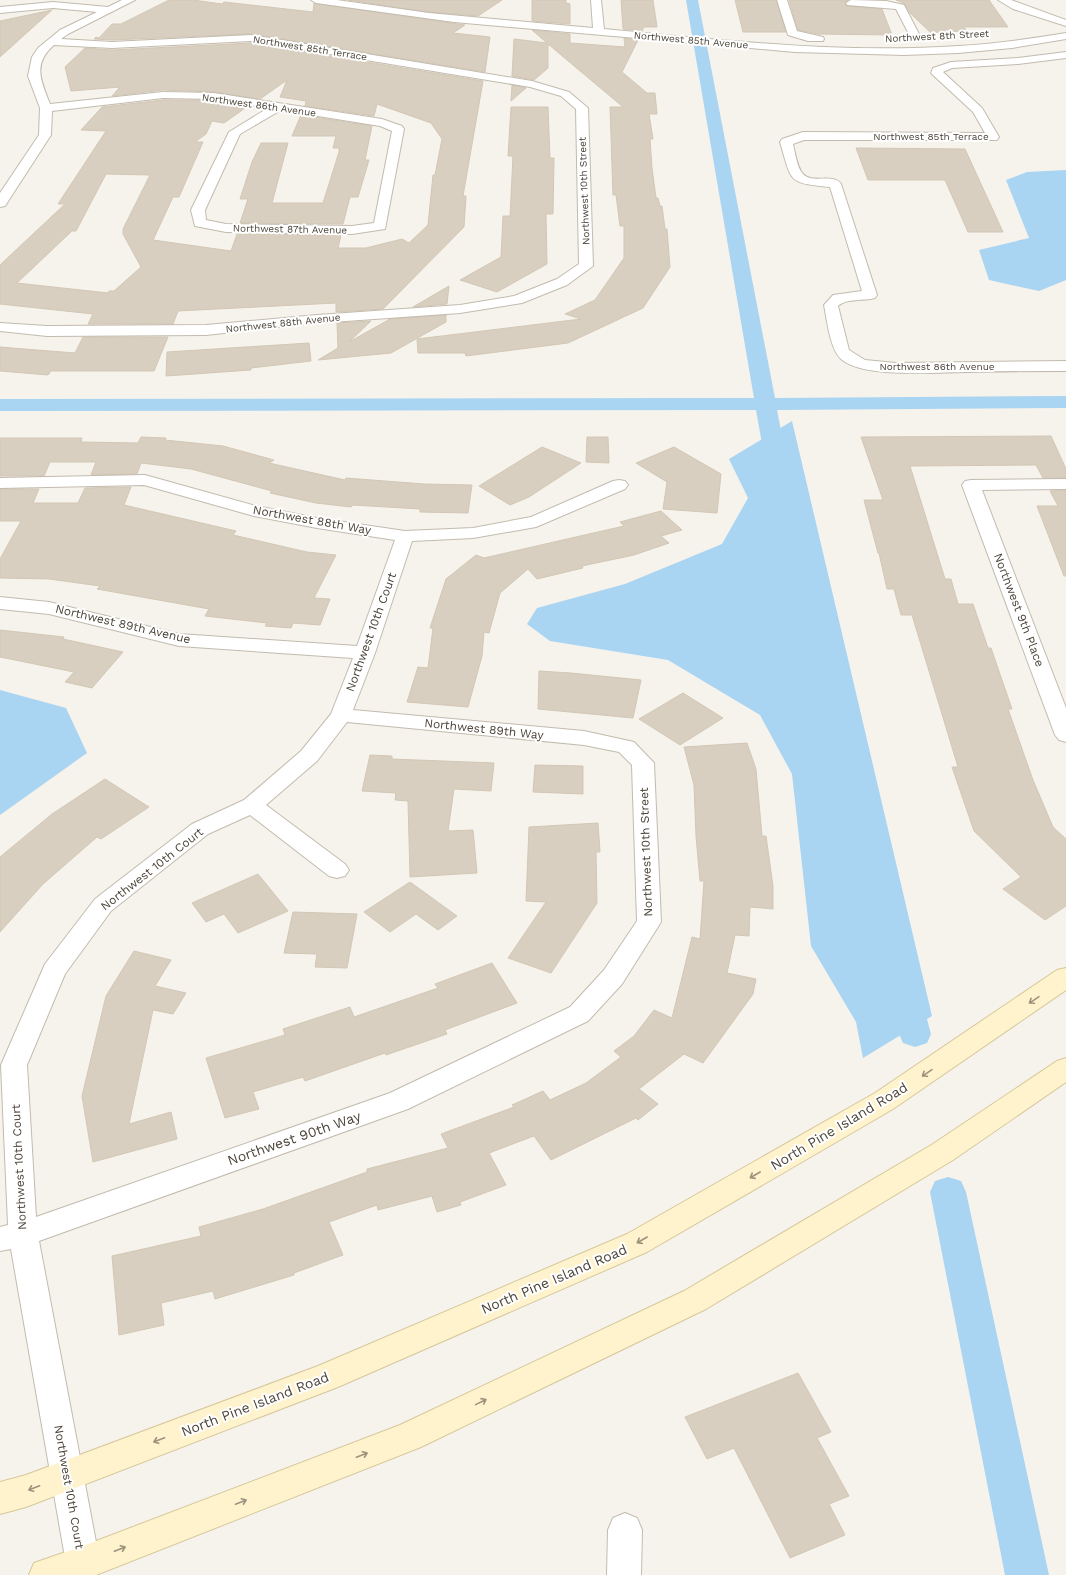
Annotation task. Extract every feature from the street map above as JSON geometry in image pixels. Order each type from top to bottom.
[{"type":"main road","name":"North Pine Island Road","points":[[0,1498],[67,1475],[327,1377],[637,1243],[884,1101],[1066,977]]},
{"type":"main road","points":[[46,1575],[83,1563],[410,1436],[694,1300],[943,1152],[1066,1068]]},
{"type":"street","points":[[0,203],[45,135],[46,108],[37,88],[34,76],[34,66],[39,53],[64,32],[130,0]]},
{"type":"street","name":"Northwest 85th Avenue","points":[[316,0],[427,16],[740,45],[848,44],[956,48],[995,45],[1066,36]]},
{"type":"street","points":[[596,0],[599,32]]},
{"type":"street","points":[[782,0],[792,33],[808,38],[848,44]]},
{"type":"street","points":[[1003,0],[1017,7],[1065,23]]},
{"type":"street","name":"Northwest 8th Street","points":[[851,3],[886,4],[900,7],[912,38],[930,38]]},
{"type":"street","points":[[0,10],[53,5],[108,10]]},
{"type":"street","points":[[1017,7],[1022,20]]},
{"type":"street","points":[[427,16],[436,8]]},
{"type":"street","points":[[1045,27],[1065,23]]},
{"type":"street","name":"Northwest 85th Terrace","points":[[51,42],[112,45],[251,38],[532,84],[565,94]]},
{"type":"street","name":"Northwest 85th Terrace","points":[[819,136],[993,137],[978,110],[937,73],[937,70],[951,66],[1018,61],[1066,55]]},
{"type":"street","name":"Northwest 10th Street","points":[[562,282],[586,266],[582,108],[565,94]]},
{"type":"street","name":"Northwest 86th Avenue","points":[[46,108],[163,95],[214,96],[280,106],[398,128],[380,226]]},
{"type":"street","name":"Northwest 87th Avenue","points":[[280,106],[235,132],[198,210],[200,223],[226,228],[352,230],[380,226]]},
{"type":"street","name":"Northwest 86th Avenue","points":[[819,136],[803,136],[786,142],[796,176],[805,181],[835,184],[870,295],[838,298],[831,305],[842,351],[846,357],[865,364],[896,368],[1066,366]]},
{"type":"street","name":"Northwest 88th Avenue","points":[[0,327],[47,331],[141,332],[246,327],[317,319],[460,309],[517,300],[562,282]]},
{"type":"street","name":"Northwest 88th Way","points":[[0,483],[144,480],[254,511],[318,523],[405,536],[473,533],[536,522],[619,485]]},
{"type":"street","name":"Northwest 9th Place","points":[[1066,484],[971,485],[1066,735]]},
{"type":"street","name":"Northwest 10th Court","points":[[83,1563],[67,1475],[11,1236],[14,1065],[54,970],[103,904],[200,829],[252,806],[309,756],[341,715],[365,653],[405,536]]},
{"type":"street","name":"Northwest 89th Avenue","points":[[0,603],[49,608],[179,640],[365,653]]},
{"type":"street","name":"Northwest 89th Way","points":[[341,715],[584,738],[626,747]]},
{"type":"street","name":"Northwest 10th Street","points":[[579,1014],[613,977],[649,922],[643,763],[626,747]]},
{"type":"street","points":[[252,806],[338,870]]},
{"type":"street","name":"Northwest 90th Way","points":[[11,1236],[399,1101],[579,1014]]},
{"type":"street","points":[[624,1575],[625,1530]]},
{"type":"water","points":[[1066,170],[1066,280],[1039,291],[989,280],[979,250],[1029,238],[1006,180],[1027,172]]},
{"type":"water","points":[[792,421],[932,1016],[863,1058],[856,1022],[811,946],[792,774],[760,715],[668,660],[550,641],[527,624],[537,608],[625,584],[722,544],[748,498],[729,459]]},
{"type":"water","points":[[0,690],[66,708],[87,753],[0,815]]},
{"type":"building","points":[[169,0],[193,0],[222,4],[224,2],[313,12],[314,3],[465,25],[453,33],[490,37],[485,72],[251,34],[112,40],[94,39],[96,37],[99,38],[112,24],[121,24]]},
{"type":"building","points":[[348,0],[502,0],[478,16],[429,12]]},
{"type":"building","points":[[532,0],[566,0],[566,3],[570,4],[570,24],[532,21]]},
{"type":"building","points":[[621,0],[653,0],[657,27],[644,27],[642,31],[623,29]]},
{"type":"building","points":[[735,0],[776,0],[786,32],[743,32]]},
{"type":"building","points":[[789,0],[848,0],[845,3],[847,6],[882,9],[892,35],[818,34],[798,30]]},
{"type":"building","points":[[896,0],[989,0],[1008,27],[963,27],[968,31],[931,33],[910,13],[905,4]]},
{"type":"building","points":[[52,10],[0,57],[0,21]]},
{"type":"building","points":[[532,30],[570,34],[570,43],[625,47],[624,38],[638,40],[622,72],[647,93],[655,93],[657,114],[649,114],[653,139],[650,139],[652,168],[656,198],[658,198],[660,206],[662,206],[665,229],[667,229],[670,267],[643,308],[568,343],[466,356],[465,353],[418,353],[417,339],[581,319],[565,314],[595,300],[624,258],[624,226],[620,226],[616,195],[613,195],[610,107],[623,107],[548,44],[548,68],[534,80],[512,76],[514,39],[547,43]]},
{"type":"building","points":[[251,43],[483,81],[463,196],[466,196],[464,227],[383,309],[336,312],[336,303],[178,311],[173,324],[88,324],[93,314],[0,304],[0,265],[65,204],[58,204],[106,131],[81,130],[102,107],[163,100],[214,100],[248,106],[224,123],[212,121],[206,134],[195,142],[203,142],[179,197],[173,197],[153,240],[231,251],[237,234],[341,235],[338,248],[366,248],[402,239],[409,243],[428,225],[433,175],[435,175],[442,139],[431,123],[377,104],[374,116],[305,106],[306,101],[280,97],[287,80],[260,99],[214,92],[163,90],[112,96],[120,87],[71,91],[65,67],[85,48],[112,50]],"holes":[[[106,174],[150,175],[123,229],[123,234],[141,267],[114,291],[109,291],[108,293],[17,283],[72,231],[76,231]]]},
{"type":"building","points":[[512,85],[526,88],[511,101]]},
{"type":"building","points":[[511,107],[548,107],[550,158],[554,158],[553,214],[546,214],[547,264],[497,292],[460,280],[501,257],[503,216],[510,216],[513,156],[508,156]]},
{"type":"building","points":[[301,115],[372,126],[365,160],[369,160],[358,197],[350,197],[343,224],[240,223],[248,199],[240,199],[252,162],[261,143],[288,143],[272,203],[323,203],[339,152],[339,148],[333,148],[336,136],[292,136]]},
{"type":"building","points":[[856,148],[965,149],[1003,232],[968,232],[945,180],[868,180]]},
{"type":"building","points":[[449,286],[447,304],[413,307]]},
{"type":"building","points":[[446,315],[446,322],[391,353],[318,360],[338,348],[337,323],[371,321],[349,342],[390,319]]},
{"type":"building","points":[[83,337],[168,337],[154,371],[51,371],[48,375],[0,371],[0,347],[75,353]]},
{"type":"building","points":[[309,343],[311,361],[251,368],[251,370],[166,376],[167,352]]},
{"type":"building","points":[[1051,436],[1066,469],[1066,478],[1043,478],[1036,465],[910,466],[945,579],[951,579],[958,604],[973,604],[988,648],[991,648],[1012,709],[1008,709],[1033,780],[1053,827],[1066,839],[1066,906],[1045,920],[1003,889],[1021,877],[974,831],[952,767],[958,767],[912,615],[901,615],[894,589],[887,589],[879,553],[864,500],[883,500],[861,437]]},
{"type":"building","points":[[141,437],[166,438],[165,440],[223,446],[274,460],[269,463],[345,480],[346,478],[424,484],[472,485],[468,513],[420,512],[420,509],[353,505],[351,507],[316,503],[270,493],[272,491],[191,469],[141,463],[137,474],[91,475],[96,462],[50,462],[44,476],[0,476],[0,438],[82,438],[81,442],[138,443]]},
{"type":"building","points":[[587,437],[608,437],[609,463],[586,462]]},
{"type":"building","points":[[542,447],[581,463],[529,497],[510,505],[479,486]]},
{"type":"building","points":[[674,447],[721,474],[717,513],[663,509],[667,482],[636,463]]},
{"type":"building","points":[[131,487],[124,505],[236,531],[233,535],[307,552],[336,555],[314,598],[330,599],[320,625],[293,623],[291,628],[265,626],[267,623],[205,616],[209,609],[97,589],[100,586],[49,579],[0,578],[0,559],[21,521],[0,521],[0,489],[39,489],[33,503],[78,503],[85,488]]},
{"type":"building","points":[[1066,490],[1066,576],[1064,576],[1037,506],[1058,506],[1050,491]]},
{"type":"building","points":[[661,511],[682,530],[661,536],[669,543],[634,555],[582,566],[583,568],[537,579],[528,569],[500,593],[489,633],[484,632],[482,656],[468,707],[407,702],[418,667],[428,668],[433,628],[430,628],[446,579],[476,555],[484,558],[624,526],[620,522]]},
{"type":"building","points":[[0,630],[64,637],[63,639],[123,652],[92,688],[65,682],[74,672],[0,657]]},
{"type":"building","points":[[539,671],[641,680],[633,718],[538,709]]},
{"type":"building","points":[[683,693],[723,718],[680,745],[639,719]]},
{"type":"building","points":[[747,743],[756,769],[762,836],[766,836],[773,886],[773,909],[750,907],[749,936],[735,935],[727,973],[756,979],[753,994],[703,1063],[684,1054],[639,1089],[658,1104],[638,1120],[636,1118],[551,1160],[534,1136],[489,1153],[506,1185],[460,1202],[461,1205],[437,1212],[432,1196],[378,1210],[377,1205],[329,1222],[343,1255],[294,1273],[294,1275],[215,1299],[213,1291],[161,1303],[164,1325],[119,1335],[112,1256],[201,1236],[199,1227],[263,1209],[367,1172],[367,1169],[448,1148],[441,1134],[514,1107],[512,1105],[543,1091],[550,1100],[586,1083],[621,1057],[614,1051],[634,1036],[654,1010],[672,1018],[692,937],[700,939],[704,881],[700,881],[694,785],[684,747]]},
{"type":"building","points":[[370,755],[392,756],[392,759],[494,763],[491,791],[454,789],[448,831],[473,830],[477,873],[410,877],[408,801],[395,800],[396,793],[362,791]]},
{"type":"building","points":[[535,765],[583,766],[583,794],[533,792]]},
{"type":"building","points":[[105,779],[149,807],[101,839],[97,837],[43,884],[0,932],[0,857],[52,814]]},
{"type":"building","points":[[598,823],[600,852],[596,852],[597,903],[551,973],[508,958],[546,902],[526,901],[529,827]]},
{"type":"building","points":[[258,874],[288,911],[238,933],[224,914],[206,922],[192,903]]},
{"type":"building","points":[[410,882],[457,916],[438,930],[416,914],[390,932],[364,912]]},
{"type":"building","points":[[293,912],[357,914],[347,968],[315,967],[317,954],[284,953]]},
{"type":"building","points":[[134,951],[171,960],[155,986],[186,993],[173,1014],[153,1010],[129,1124],[171,1112],[177,1139],[93,1162],[82,1096],[106,996]]},
{"type":"building","points":[[492,963],[517,1003],[445,1030],[447,1034],[386,1055],[385,1053],[305,1081],[303,1077],[253,1092],[259,1109],[225,1118],[206,1058],[285,1035],[283,1029],[350,1007],[354,1017],[438,988],[435,984]]},
{"type":"building","points":[[798,1373],[831,1432],[817,1438],[849,1496],[829,1504],[845,1535],[790,1558],[734,1448],[707,1459],[685,1417]]},
{"type":"waterway","points":[[692,0],[766,404]]},
{"type":"waterway","points":[[766,404],[1066,402]]},
{"type":"waterway","points":[[0,405],[766,404]]},
{"type":"waterway","points":[[766,404],[778,472]]},
{"type":"waterway","points":[[903,990],[915,1034]]},
{"type":"waterway","points":[[948,1192],[1027,1575]]}]
